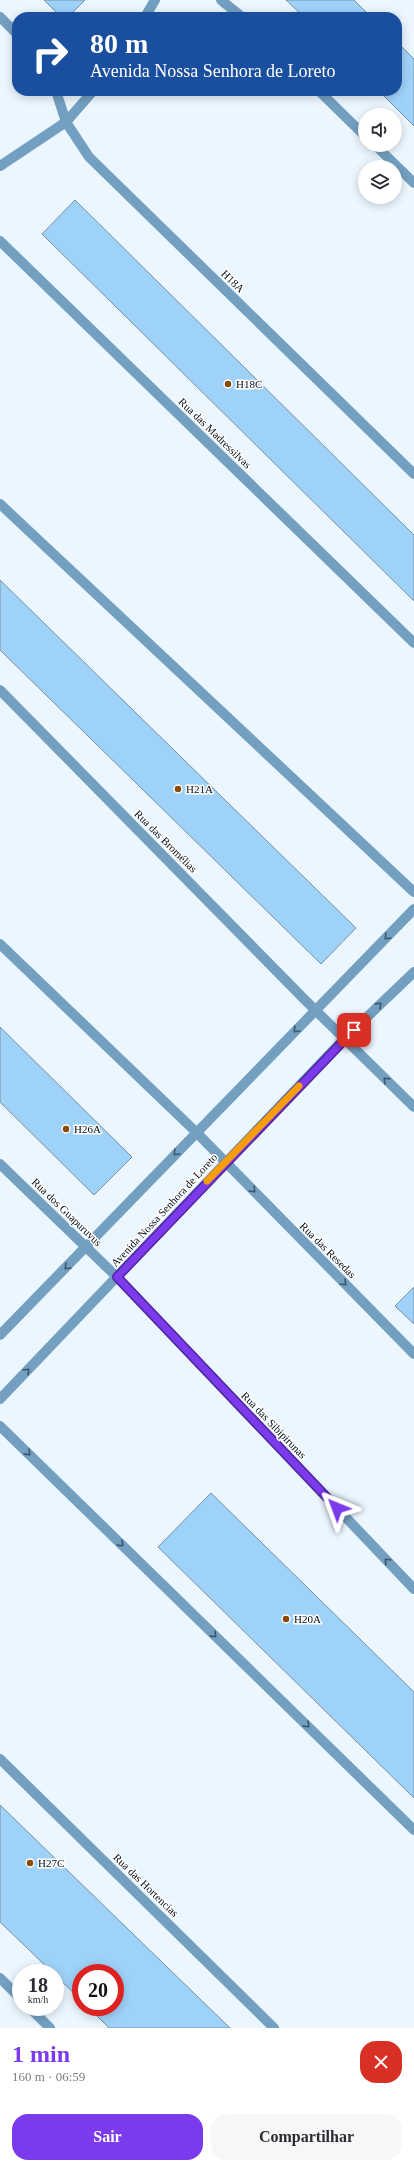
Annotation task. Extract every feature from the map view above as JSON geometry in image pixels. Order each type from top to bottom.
[{"type":"lane","points":[[148,12],[155,0]]},
{"type":"lane","points":[[221,0],[236,12]]},
{"type":"lane","points":[[0,17],[12,29]]},
{"type":"lane","name":"H18A","points":[[58,96],[66,122],[89,157],[414,474]]},
{"type":"lane","points":[[0,166],[66,122],[89,96]]},
{"type":"lane","points":[[324,96],[358,129]]},
{"type":"lane","points":[[381,152],[414,183]]},
{"type":"lane","name":"Rua das Madressilvas","points":[[0,241],[414,643]]},
{"type":"lane","points":[[0,504],[414,892]]},
{"type":"lane","name":"Rua das Bromélias","points":[[0,690],[315,1010],[414,1107]]},
{"type":"lane","points":[[0,1335],[414,909]]},
{"type":"lane","name":"Rua das Resedas","points":[[0,944],[196,1132],[414,1354]]},
{"type":"lane","name":"Avenida Nossa Senhora de Loreto","points":[[0,1399],[344,1039],[414,972]]},
{"type":"lane","name":"Rua dos Guapuruvus","points":[[0,1164],[117,1277]]},
{"type":"lane","name":"Rua das Sibipirunas","points":[[117,1277],[414,1589]]},
{"type":"lane","points":[[0,1426],[414,1830]]},
{"type":"lane","name":"Rua das Hortencias","points":[[0,1759],[274,2028]]},
{"type":"lane","points":[[0,1978],[12,1990]]},
{"type":"lane","points":[[38,2016],[50,2028]]},
{"type":"building","points":[[44,0],[85,0],[73,12],[56,12]]},
{"type":"building","points":[[286,0],[354,0],[366,12],[299,12]]},
{"type":"building","points":[[402,47],[414,59],[414,126],[402,114],[402,108],[396,108],[384,96],[402,96]]},
{"type":"building","name":"H18C","points":[[75,200],[414,535],[414,601],[42,234]]},
{"type":"building","name":"H21A","points":[[0,580],[356,928],[321,964],[0,650]]},
{"type":"building","name":"H26A","points":[[0,1027],[132,1157],[94,1195],[0,1102]]},
{"type":"building","points":[[414,1287],[414,1324],[395,1306]]},
{"type":"building","name":"H20A","points":[[211,1493],[414,1692],[414,1798],[158,1547]]},
{"type":"building","name":"H27C","points":[[0,1805],[230,2028],[109,2028],[97,2016],[124,2016],[124,1964],[72,1964],[72,1991],[64,1984],[64,1964],[44,1964],[0,1922]]},
{"type":"slow traffic","points":[[207,1181],[299,1086]]},
{"type":"place","name":"H18C","points":[[228,384]]},
{"type":"place","name":"H21A","points":[[178,789]]},
{"type":"place","name":"H26A","points":[[66,1129]]},
{"type":"place","name":"H20A","points":[[286,1619]]},
{"type":"place","name":"H27C","points":[[30,1863]]},
{"type":"route","points":[[337,1508],[117,1277],[225,1162],[354,1030]]}]
